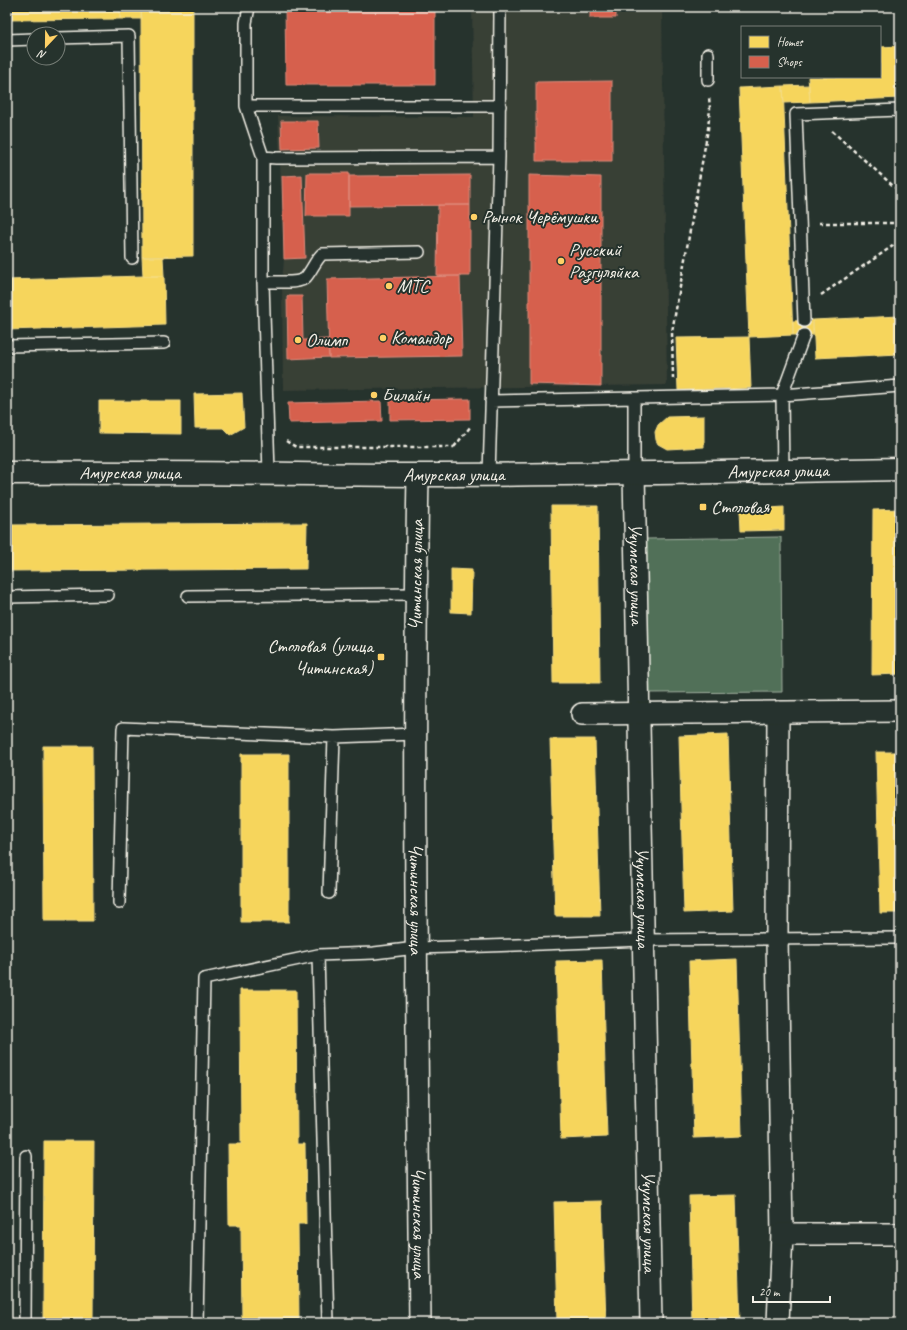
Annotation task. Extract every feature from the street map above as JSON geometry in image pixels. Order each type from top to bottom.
[{"type":"street","name":"Амурская улица","points":[[7,473],[269,473],[418,475],[900,469]]},
{"type":"street","name":"Учумская улица","points":[[634,473],[651,1323]]},
{"type":"street","name":"Читинская улица","points":[[418,475],[416,594],[416,948],[420,1323]]},
{"type":"street","points":[[582,714],[900,711]]},
{"type":"street","points":[[778,712],[777,938],[782,1234],[778,1323]]},
{"type":"street","points":[[782,1234],[900,1234]]},
{"type":"lane","points":[[249,7],[246,23],[246,106],[263,157],[263,282],[269,473]]},
{"type":"lane","points":[[489,474],[499,157],[500,7]]},
{"type":"lane","points":[[66,38],[129,36],[132,258]]},
{"type":"lane","points":[[7,40],[26,39]]},
{"type":"lane","points":[[708,54],[708,80]]},
{"type":"lane","points":[[246,106],[500,106]]},
{"type":"lane","points":[[804,321],[796,114],[900,110]]},
{"type":"lane","points":[[263,157],[499,157]]},
{"type":"lane","points":[[263,282],[300,282],[306,278],[317,258],[322,254],[419,252]]},
{"type":"lane","points":[[783,471],[782,395],[804,335]]},
{"type":"lane","points":[[7,346],[164,343]]},
{"type":"lane","points":[[491,401],[782,395],[900,386]]},
{"type":"lane","points":[[634,398],[634,473]]},
{"type":"lane","points":[[188,596],[416,594]]},
{"type":"lane","points":[[7,597],[108,595]]},
{"type":"lane","points":[[119,903],[123,728],[334,737],[416,734]]},
{"type":"lane","points":[[329,893],[334,737]]},
{"type":"lane","points":[[196,1323],[204,979],[318,955],[374,953],[416,948],[643,940],[900,938]]},
{"type":"lane","points":[[318,955],[328,1323]]},
{"type":"lane","points":[[25,1323],[26,1156]]},
{"type":"path","points":[[673,397],[672,332],[708,129],[710,108],[708,80]]},
{"type":"path","points":[[812,114],[900,192]]},
{"type":"path","points":[[800,223],[900,223]]},
{"type":"path","points":[[803,308],[900,241]]},
{"type":"path","points":[[455,474],[454,447],[474,422],[490,422]]},
{"type":"path","points":[[285,437],[286,442],[296,447],[454,447]]},
{"type":"shaded area","name":"Рынок Черёмушки","points":[[472,7],[662,7],[667,385],[283,390],[282,282],[284,259],[278,116],[474,117]]},
{"type":"green space","points":[[781,537],[782,692],[647,693],[646,539]]},
{"type":"building: Homes","points":[[7,7],[120,7],[120,19],[7,20]]},
{"type":"building: Homes","points":[[120,7],[141,7],[142,19],[120,19]]},
{"type":"building: Homes","points":[[141,7],[193,7],[193,256],[142,257]]},
{"type":"building: Homes","points":[[900,46],[900,98],[810,102],[808,78],[881,78],[881,47]]},
{"type":"building: Homes","points":[[809,85],[810,102],[784,103],[783,86]]},
{"type":"building: Homes","points":[[783,86],[793,335],[749,337],[739,88]]},
{"type":"building: Homes","points":[[142,257],[163,257],[164,276],[143,276]]},
{"type":"building: Homes","points":[[164,276],[165,325],[7,330],[7,280]]},
{"type":"building: Homes","points":[[900,316],[900,354],[815,358],[813,320]]},
{"type":"building: Homes","points":[[813,320],[813,335],[793,335],[793,321]]},
{"type":"building: Homes","points":[[749,337],[751,388],[678,390],[676,338]]},
{"type":"building: Homes","points":[[242,393],[244,427],[230,435],[223,428],[195,428],[194,394]]},
{"type":"building: Homes","points":[[99,401],[181,401],[181,434],[99,433]]},
{"type":"building: Homes","points":[[704,416],[704,447],[667,449],[658,444],[655,432],[658,425],[667,417]]},
{"type":"building: Homes","points":[[551,506],[598,506],[600,683],[553,683]]},
{"type":"building: Homes","points":[[784,507],[784,530],[741,531],[740,510]]},
{"type":"building: Homes","points":[[900,509],[900,674],[872,675],[873,510]]},
{"type":"building: Homes","points":[[307,523],[306,569],[7,571],[7,525]]},
{"type":"building: Homes","points":[[451,569],[472,570],[471,613],[451,612]]},
{"type":"building: Homes","points":[[728,734],[733,911],[684,913],[679,736]]},
{"type":"building: Homes","points":[[550,739],[595,739],[600,916],[555,916]]},
{"type":"building: Homes","points":[[43,746],[92,746],[93,921],[44,921]]},
{"type":"building: Homes","points":[[876,752],[900,752],[900,913],[880,913]]},
{"type":"building: Homes","points":[[241,754],[289,754],[289,922],[241,922]]},
{"type":"building: Homes","points":[[737,959],[742,1136],[694,1138],[689,961]]},
{"type":"building: Homes","points":[[602,960],[607,1137],[561,1139],[556,961]]},
{"type":"building: Homes","points":[[240,990],[296,990],[297,1144],[305,1144],[306,1224],[298,1224],[299,1323],[242,1323],[241,1225],[229,1225],[228,1144],[241,1144]]},
{"type":"building: Homes","points":[[44,1141],[94,1141],[93,1323],[43,1323]]},
{"type":"building: Homes","points":[[736,1195],[740,1323],[692,1323],[689,1196]]},
{"type":"building: Homes","points":[[602,1201],[606,1323],[557,1323],[554,1202]]},
{"type":"building: Shops","points":[[285,7],[435,7],[435,85],[286,85]]},
{"type":"building: Shops","points":[[590,7],[616,7],[616,18],[590,18]]},
{"type":"building: Shops","points":[[612,81],[612,161],[536,161],[536,82]]},
{"type":"building: Shops","points":[[281,121],[318,121],[319,148],[282,149]]},
{"type":"building: Shops","points":[[307,173],[349,173],[349,216],[306,216]]},
{"type":"building: Shops","points":[[302,175],[305,258],[284,259],[282,176]]},
{"type":"building: Shops","points":[[470,175],[470,205],[349,206],[349,176]]},
{"type":"building: Shops","points":[[529,175],[601,177],[601,386],[529,384]]},
{"type":"building: Shops","points":[[438,205],[470,205],[470,276],[437,276]]},
{"type":"building: Shops","points":[[460,276],[462,356],[329,358],[327,279]]},
{"type":"building: Shops","points":[[287,296],[302,296],[303,340],[328,339],[329,357],[288,359]]},
{"type":"building: Shops","points":[[470,399],[470,419],[390,420],[390,400]]},
{"type":"building: Shops","points":[[381,401],[382,421],[289,423],[288,403]]},
{"type":"place","name":"Рынок Черёмушки","points":[[474,217]]},
{"type":"place","name":"Русский Разгуляйка","points":[[561,261]]},
{"type":"place","name":"МТС","points":[[389,286]]},
{"type":"place","name":"Командор","points":[[383,338]]},
{"type":"place","name":"Олимп","points":[[298,340]]},
{"type":"place","name":"Билайн","points":[[374,395]]},
{"type":"place","name":"Столовая","points":[[703,507]]},
{"type":"place","name":"Столовая (улица Читинская)","points":[[381,657]]}]
